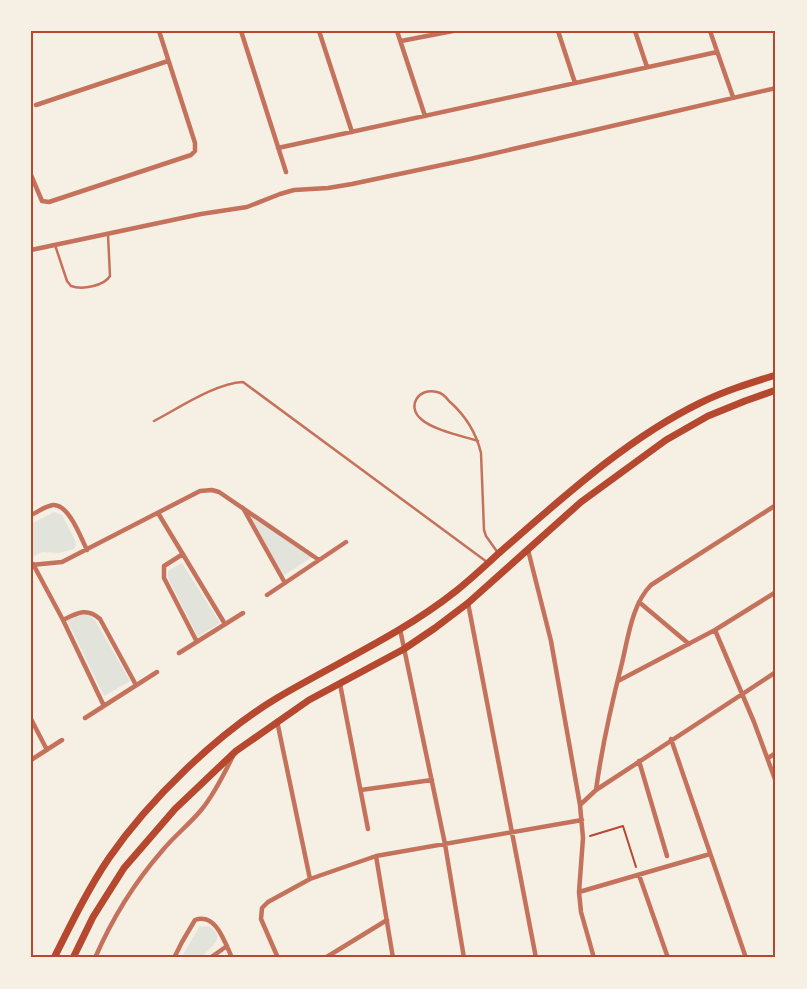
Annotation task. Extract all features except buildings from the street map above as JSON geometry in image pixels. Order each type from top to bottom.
[{"type":"main road","points":[[54,958],[86,895],[109,858],[153,803],[192,764],[231,731],[274,700],[400,629],[456,591],[572,490],[616,456],[660,426],[700,402],[776,375]]},
{"type":"main road","points":[[73,958],[93,917],[124,868],[176,810],[236,751],[309,700],[404,648],[468,604],[582,502],[666,440],[708,416],[776,390]]},
{"type":"street","points":[[31,175],[42,201],[49,202],[191,155],[195,150],[195,144],[159,31]]},
{"type":"street","points":[[241,31],[286,172]]},
{"type":"street","points":[[319,31],[352,132]]},
{"type":"street","points":[[397,31],[425,116]]},
{"type":"street","points":[[401,42],[453,31]]},
{"type":"street","points":[[558,31],[574,83]]},
{"type":"street","points":[[635,31],[646,67]]},
{"type":"street","points":[[710,31],[733,97]]},
{"type":"street","points":[[278,148],[717,52]]},
{"type":"street","points":[[36,105],[168,61]]},
{"type":"street","points":[[31,250],[201,214],[247,207],[294,190],[328,188],[352,184],[776,88]]},
{"type":"street","points":[[104,706],[63,620],[32,564],[62,562],[200,491],[212,490],[219,492],[242,507],[319,560]]},
{"type":"street","points":[[31,515],[51,505],[62,507],[67,512],[87,550]]},
{"type":"street","points":[[596,790],[602,744],[639,602],[644,592],[776,505]]},
{"type":"street","points":[[242,507],[285,583]]},
{"type":"street","points":[[158,513],[225,624]]},
{"type":"street","points":[[267,595],[346,542]]},
{"type":"street","points":[[528,550],[550,641],[580,805],[583,838],[579,892],[581,912],[594,958]]},
{"type":"street","points":[[183,554],[164,566],[164,578],[197,642]]},
{"type":"street","points":[[618,680],[715,630],[776,592]]},
{"type":"street","points":[[639,602],[688,644]]},
{"type":"street","points":[[468,604],[536,958]]},
{"type":"street","points":[[63,620],[83,611],[96,615],[136,685]]},
{"type":"street","points":[[180,653],[243,613]]},
{"type":"street","points":[[400,629],[445,844],[464,958]]},
{"type":"street","points":[[715,630],[743,694],[776,782]]},
{"type":"street","points":[[85,718],[157,672]]},
{"type":"street","points":[[580,805],[596,790],[776,672]]},
{"type":"street","points":[[340,684],[368,829]]},
{"type":"street","points":[[31,719],[47,750]]},
{"type":"street","points":[[277,721],[310,879]]},
{"type":"street","points":[[31,760],[62,740]]},
{"type":"street","points":[[671,740],[746,958]]},
{"type":"street","points":[[95,958],[109,926],[138,881],[162,850],[202,809],[215,790],[236,751]]},
{"type":"street","points":[[768,758],[776,753]]},
{"type":"street","points":[[639,761],[667,856]]},
{"type":"street","points":[[361,790],[432,780]]},
{"type":"street","points":[[278,958],[261,919],[262,908],[268,902],[310,879],[376,856],[582,820]]},
{"type":"street","points":[[579,892],[710,854]]},
{"type":"street","points":[[376,856],[394,958]]},
{"type":"street","points":[[639,875],[668,958]]},
{"type":"street","points":[[174,958],[195,920],[205,918],[218,928],[232,958]]},
{"type":"street","points":[[325,958],[387,920]]},
{"type":"street","points":[[210,958],[227,946]]},
{"type":"lane","points":[[55,245],[67,281],[71,286],[81,288],[104,283],[110,276],[108,234]]},
{"type":"lane","points":[[154,421],[213,390],[232,382],[243,382],[488,563]]},
{"type":"lane","points":[[478,441],[422,420],[414,409],[415,400],[418,395],[424,391],[440,392],[464,416],[478,441],[482,466],[484,530],[498,554]]},
{"type":"path","points":[[583,838],[623,826],[639,875]]},
{"type":"shaded area","points":[[54,512],[62,515],[75,540],[76,545],[74,549],[59,553],[42,552],[31,558],[31,524]]},
{"type":"shaded area","points":[[251,517],[312,557],[283,576]]},
{"type":"shaded area","points":[[182,563],[220,623],[198,637],[168,578],[168,571]]},
{"type":"shaded area","points":[[80,614],[90,616],[95,620],[130,681],[104,696],[67,620]]},
{"type":"shaded area","points":[[208,926],[217,935],[212,946],[201,958],[181,958],[199,927]]}]
